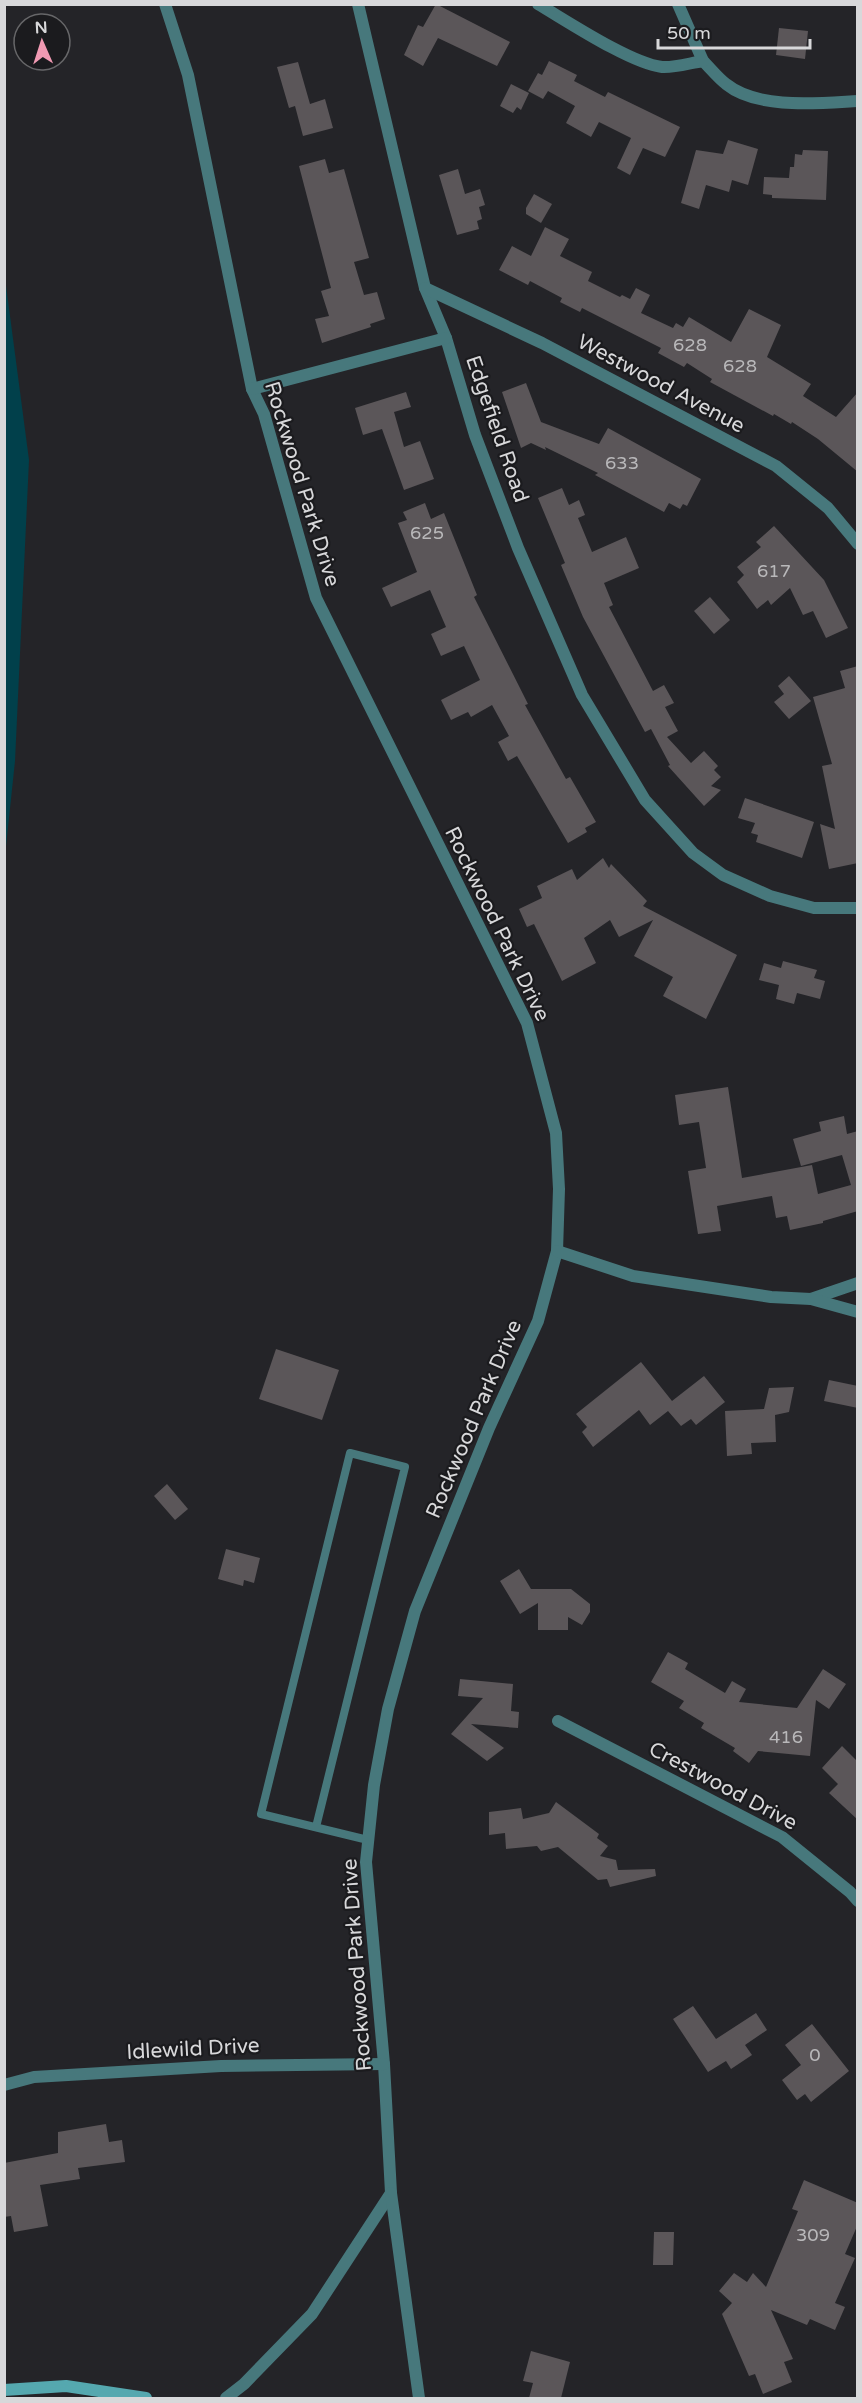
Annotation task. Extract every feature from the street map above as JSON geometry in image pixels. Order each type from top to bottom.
[{"type":"main road","points":[[4,2390],[66,2386],[146,2398]]},
{"type":"street","name":"Rockwood Park Drive","points":[[165,4],[188,75],[252,389],[264,414],[316,598],[527,1023],[556,1133],[559,1189],[557,1251],[538,1321],[489,1428],[416,1611],[388,1709],[374,1785],[368,1840],[366,1862],[384,2064],[391,2193],[419,2398]]},
{"type":"street","name":"Edgefield Road","points":[[358,4],[425,288],[446,338],[475,435],[518,548],[582,695],[645,800],[675,836],[693,853],[723,875],[770,896],[814,908],[858,908]]},
{"type":"street","points":[[538,4],[601,41],[645,62],[663,67],[703,62]]},
{"type":"street","points":[[678,4],[703,62],[728,86],[755,97],[787,105],[858,101]]},
{"type":"street","name":"Westwood Avenue","points":[[425,288],[542,343],[776,466],[828,508],[858,544]]},
{"type":"street","points":[[252,389],[446,338]]},
{"type":"street","points":[[557,1251],[633,1276],[771,1297],[811,1299],[858,1312]]},
{"type":"street","points":[[811,1299],[858,1283]]},
{"type":"street","name":"Crestwood Drive","points":[[558,1721],[783,1837],[858,1901]]},
{"type":"street","name":"Idlewild Drive","points":[[4,2085],[34,2077],[221,2066],[384,2064]]},
{"type":"street","points":[[226,2398],[244,2384],[312,2314],[391,2193]]},
{"type":"lane","points":[[316,1827],[405,1467],[350,1453],[261,1814],[368,1840]]},
{"type":"water","points":[[5,278],[29,460],[15,761],[5,856]]},
{"type":"building","points":[[436,4],[510,42],[497,66],[438,38],[423,66],[404,55],[418,25],[423,27]]},
{"type":"building","points":[[779,28],[808,31],[805,59],[776,55]]},
{"type":"building","points":[[549,61],[577,75],[574,81],[605,97],[608,92],[680,127],[665,157],[643,148],[630,175],[617,168],[631,138],[599,122],[591,137],[566,123],[575,106],[548,91],[543,99],[528,91],[538,73],[542,75]]},
{"type":"building","points":[[298,62],[310,104],[325,99],[333,128],[303,136],[295,106],[289,108],[277,67]]},
{"type":"building","points":[[511,84],[529,93],[521,110],[517,107],[513,113],[500,106]]},
{"type":"building","points":[[728,140],[758,149],[748,185],[732,180],[729,192],[706,185],[699,209],[681,203],[696,150],[723,154]]},
{"type":"building","points":[[803,150],[828,151],[826,200],[772,198],[772,195],[763,194],[764,177],[789,178],[790,167],[794,167],[795,154],[802,155]]},
{"type":"building","points":[[325,159],[329,173],[344,169],[369,258],[354,262],[364,295],[377,292],[385,319],[370,324],[371,327],[322,343],[315,319],[329,316],[321,291],[331,288],[299,166]]},
{"type":"building","points":[[458,169],[465,194],[480,189],[485,205],[479,207],[482,219],[477,221],[479,229],[457,235],[439,175]]},
{"type":"building","points":[[534,194],[552,204],[541,223],[526,214],[526,208]]},
{"type":"building","points":[[545,227],[569,239],[560,256],[592,272],[588,281],[620,297],[622,295],[630,299],[636,288],[650,295],[641,313],[673,328],[676,323],[683,327],[689,317],[731,342],[749,309],[781,325],[767,357],[811,384],[803,396],[836,417],[858,392],[858,472],[818,439],[792,422],[791,424],[774,414],[773,416],[710,382],[712,379],[687,363],[684,367],[658,353],[661,348],[582,308],[580,312],[560,302],[562,298],[530,281],[528,285],[499,270],[512,246],[531,256]]},
{"type":"building","points":[[526,383],[541,422],[599,444],[608,428],[701,479],[687,506],[683,504],[680,509],[669,503],[664,512],[595,475],[598,473],[545,447],[546,450],[531,443],[521,448],[502,392]]},
{"type":"building","points":[[406,392],[411,407],[394,412],[404,447],[420,441],[434,479],[404,490],[382,429],[363,435],[355,408]]},
{"type":"building","points":[[562,488],[569,505],[579,500],[585,515],[578,518],[592,552],[626,537],[639,568],[604,583],[613,605],[609,607],[653,691],[664,685],[674,703],[665,707],[678,731],[667,737],[691,763],[704,751],[718,766],[714,770],[721,777],[711,786],[721,790],[704,806],[668,766],[670,765],[651,729],[645,732],[583,617],[561,565],[565,563],[538,498]]},
{"type":"building","points":[[425,503],[431,519],[444,513],[477,595],[474,597],[528,704],[525,705],[566,779],[570,777],[596,822],[585,828],[587,832],[568,843],[517,756],[508,761],[498,742],[509,736],[492,705],[471,717],[468,712],[451,720],[441,700],[480,680],[464,646],[441,656],[431,634],[446,627],[430,590],[391,607],[382,588],[417,572],[398,523],[407,520],[403,512]]},
{"type":"building","points":[[774,526],[824,580],[848,628],[826,638],[813,611],[803,615],[790,588],[771,605],[768,600],[757,609],[737,582],[744,575],[737,567],[761,547],[756,542]]},
{"type":"building","points":[[710,597],[730,620],[714,634],[694,611]]},
{"type":"building","points":[[858,666],[858,863],[829,869],[820,824],[835,829],[822,766],[832,764],[813,697],[845,688],[840,671]]},
{"type":"building","points":[[789,676],[811,701],[789,719],[774,702],[784,694],[778,686]]},
{"type":"building","points":[[745,798],[814,822],[802,858],[756,842],[758,835],[751,833],[755,823],[738,818]]},
{"type":"building","points":[[603,858],[609,868],[611,864],[647,901],[643,906],[737,955],[706,1019],[663,996],[673,977],[634,956],[653,920],[619,937],[610,920],[584,938],[596,963],[562,981],[534,924],[527,927],[519,909],[542,898],[537,886],[572,869],[577,880]]},
{"type":"building","points":[[783,961],[817,970],[814,978],[825,981],[820,999],[797,993],[794,1004],[776,999],[779,985],[759,980],[764,963],[781,968]]},
{"type":"building","points":[[728,1087],[742,1178],[812,1165],[818,1194],[851,1185],[842,1155],[801,1166],[793,1139],[821,1131],[819,1122],[844,1116],[847,1134],[858,1131],[858,1211],[823,1221],[823,1223],[790,1230],[787,1216],[776,1218],[772,1196],[717,1206],[721,1231],[698,1234],[688,1171],[706,1168],[699,1122],[679,1125],[675,1095]]},
{"type":"building","points":[[276,1349],[339,1370],[322,1420],[259,1399]]},
{"type":"building","points":[[641,1362],[672,1401],[704,1376],[725,1402],[696,1425],[691,1419],[681,1426],[668,1411],[650,1425],[639,1410],[593,1447],[582,1432],[587,1427],[576,1414]]},
{"type":"building","points":[[829,1380],[858,1386],[858,1408],[824,1401]]},
{"type":"building","points":[[794,1387],[789,1412],[775,1415],[776,1442],[751,1443],[752,1454],[727,1456],[725,1411],[764,1409],[769,1388]]},
{"type":"building","points":[[167,1484],[188,1509],[175,1520],[154,1496]]},
{"type":"building","points":[[226,1549],[260,1558],[254,1583],[244,1580],[243,1586],[218,1579]]},
{"type":"building","points":[[519,1569],[531,1589],[571,1589],[590,1604],[590,1612],[582,1625],[568,1617],[568,1630],[538,1630],[538,1603],[520,1614],[500,1581]]},
{"type":"building","points":[[668,1652],[688,1663],[685,1669],[725,1693],[732,1681],[746,1689],[739,1702],[797,1708],[823,1669],[846,1684],[829,1709],[816,1700],[810,1756],[758,1751],[749,1763],[733,1751],[735,1748],[701,1728],[704,1723],[679,1708],[684,1701],[651,1682]]},
{"type":"building","points":[[460,1679],[513,1684],[511,1711],[519,1712],[518,1728],[471,1724],[504,1748],[487,1761],[451,1734],[483,1698],[458,1696]]},
{"type":"building","points":[[842,1746],[858,1762],[858,1820],[829,1793],[838,1784],[822,1768]]},
{"type":"building","points":[[556,1802],[599,1834],[597,1838],[608,1846],[600,1856],[616,1860],[618,1870],[655,1869],[656,1876],[610,1887],[607,1879],[598,1880],[558,1847],[541,1851],[537,1846],[506,1849],[505,1833],[489,1835],[489,1812],[521,1808],[523,1819],[549,1813]]},
{"type":"building","points":[[693,2006],[716,2039],[756,2013],[767,2030],[745,2045],[752,2055],[731,2069],[726,2061],[708,2072],[673,2019]]},
{"type":"building","points":[[812,2024],[849,2071],[811,2102],[805,2094],[797,2100],[782,2080],[801,2065],[785,2045]]},
{"type":"building","points":[[106,2124],[109,2142],[122,2140],[125,2162],[78,2168],[80,2179],[40,2185],[48,2226],[14,2232],[11,2216],[4,2217],[4,2163],[58,2153],[58,2132]]},
{"type":"building","points":[[804,2180],[858,2203],[858,2224],[845,2254],[855,2258],[835,2303],[845,2307],[835,2330],[810,2319],[807,2325],[771,2310],[793,2359],[784,2362],[792,2382],[763,2394],[755,2374],[749,2376],[722,2314],[732,2303],[719,2291],[734,2273],[747,2282],[753,2273],[766,2287],[798,2211],[792,2209]]},
{"type":"building","points":[[654,2232],[674,2232],[673,2265],[653,2265]]},
{"type":"building","points":[[531,2351],[570,2362],[561,2398],[529,2398],[533,2383],[523,2381]]}]
